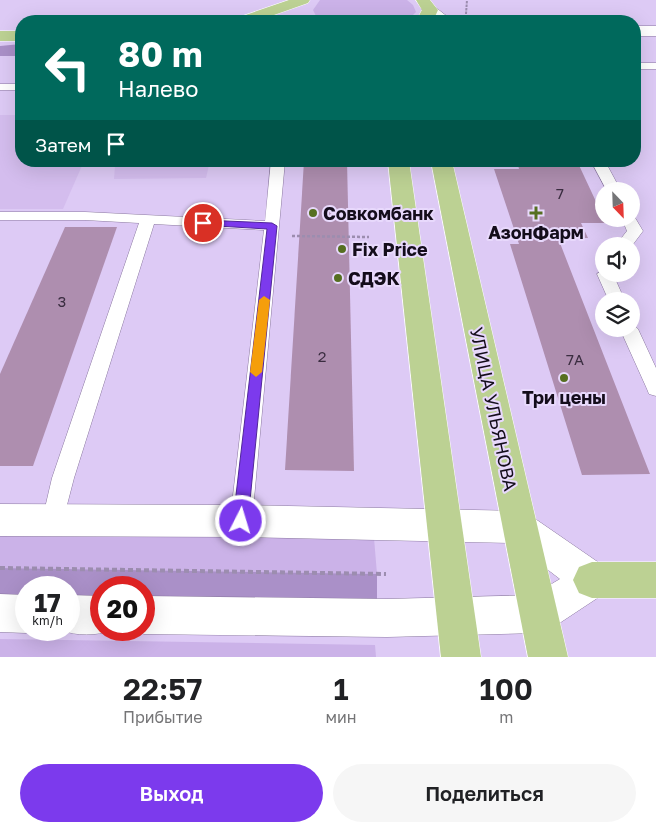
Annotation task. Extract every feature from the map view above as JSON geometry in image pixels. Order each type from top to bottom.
[{"type":"main road","points":[[265,15],[302,5]]},
{"type":"main road","points":[[0,27],[15,27]]},
{"type":"main road","points":[[0,36],[15,36]]},
{"type":"main road","points":[[399,167],[461,657]]},
{"type":"main road","name":"УЛИЦА УЛЬЯНОВА","points":[[442,167],[548,657]]},
{"type":"main road","points":[[592,580],[656,580]]},
{"type":"street","points":[[425,6],[436,15]]},
{"type":"street","points":[[641,31],[656,31]]},
{"type":"street","points":[[0,520],[241,521],[519,527],[592,580],[538,614],[367,618],[155,615]]},
{"type":"street","points":[[0,614],[15,614]]},
{"type":"lane","points":[[641,66],[656,66]]},
{"type":"lane","points":[[0,87],[15,87]]},
{"type":"lane","points":[[241,521],[277,167]]},
{"type":"lane","points":[[601,167],[609,182]]},
{"type":"lane","points":[[0,216],[85,216],[272,231]]},
{"type":"lane","points":[[53,521],[62,478],[148,220]]},
{"type":"lane","points":[[633,337],[656,389]]},
{"type":"path","points":[[466,15],[468,0]]},
{"type":"path","points":[[272,231],[369,237]]},
{"type":"path","points":[[0,568],[386,574]]},
{"type":"shaded area","points":[[320,0],[407,0],[413,5],[416,12],[413,15],[316,15],[313,10]]},
{"type":"shaded area","points":[[15,45],[15,56],[0,56],[0,46]]},
{"type":"shaded area","points":[[0,115],[15,115],[15,167],[81,167],[63,209],[0,209]]},
{"type":"shaded area","points":[[115,167],[209,167],[206,178],[114,179]]},
{"type":"shaded area","points":[[0,531],[374,538],[377,574],[0,568]]},
{"type":"shaded area","points":[[0,568],[377,574],[377,606],[155,603],[155,576],[90,576],[90,603],[80,602],[80,576],[15,576],[15,602],[0,601]]},
{"type":"shaded area","points":[[0,639],[15,639],[15,641],[375,645],[376,657],[0,657]]},
{"type":"building","points":[[304,167],[347,167],[354,471],[285,470]]},
{"type":"building","points":[[580,167],[595,199],[595,223],[581,223],[588,238],[558,238],[650,474],[582,475],[510,244],[519,244],[494,169]]},
{"type":"building","points":[[65,227],[117,227],[33,466],[0,466],[0,374]]},
{"type":"slow traffic","points":[[256,372],[264,300]]},
{"type":"place","name":"Совкомбанк","points":[[313,213]]},
{"type":"place","name":"АзонФарм","points":[[536,213]]},
{"type":"place","name":"Fix Price","points":[[342,249]]},
{"type":"place","name":"СДЭК","points":[[338,278]]},
{"type":"place","name":"Три цены","points":[[564,378]]},
{"type":"route","points":[[203,223],[272,226],[241,521]]}]
